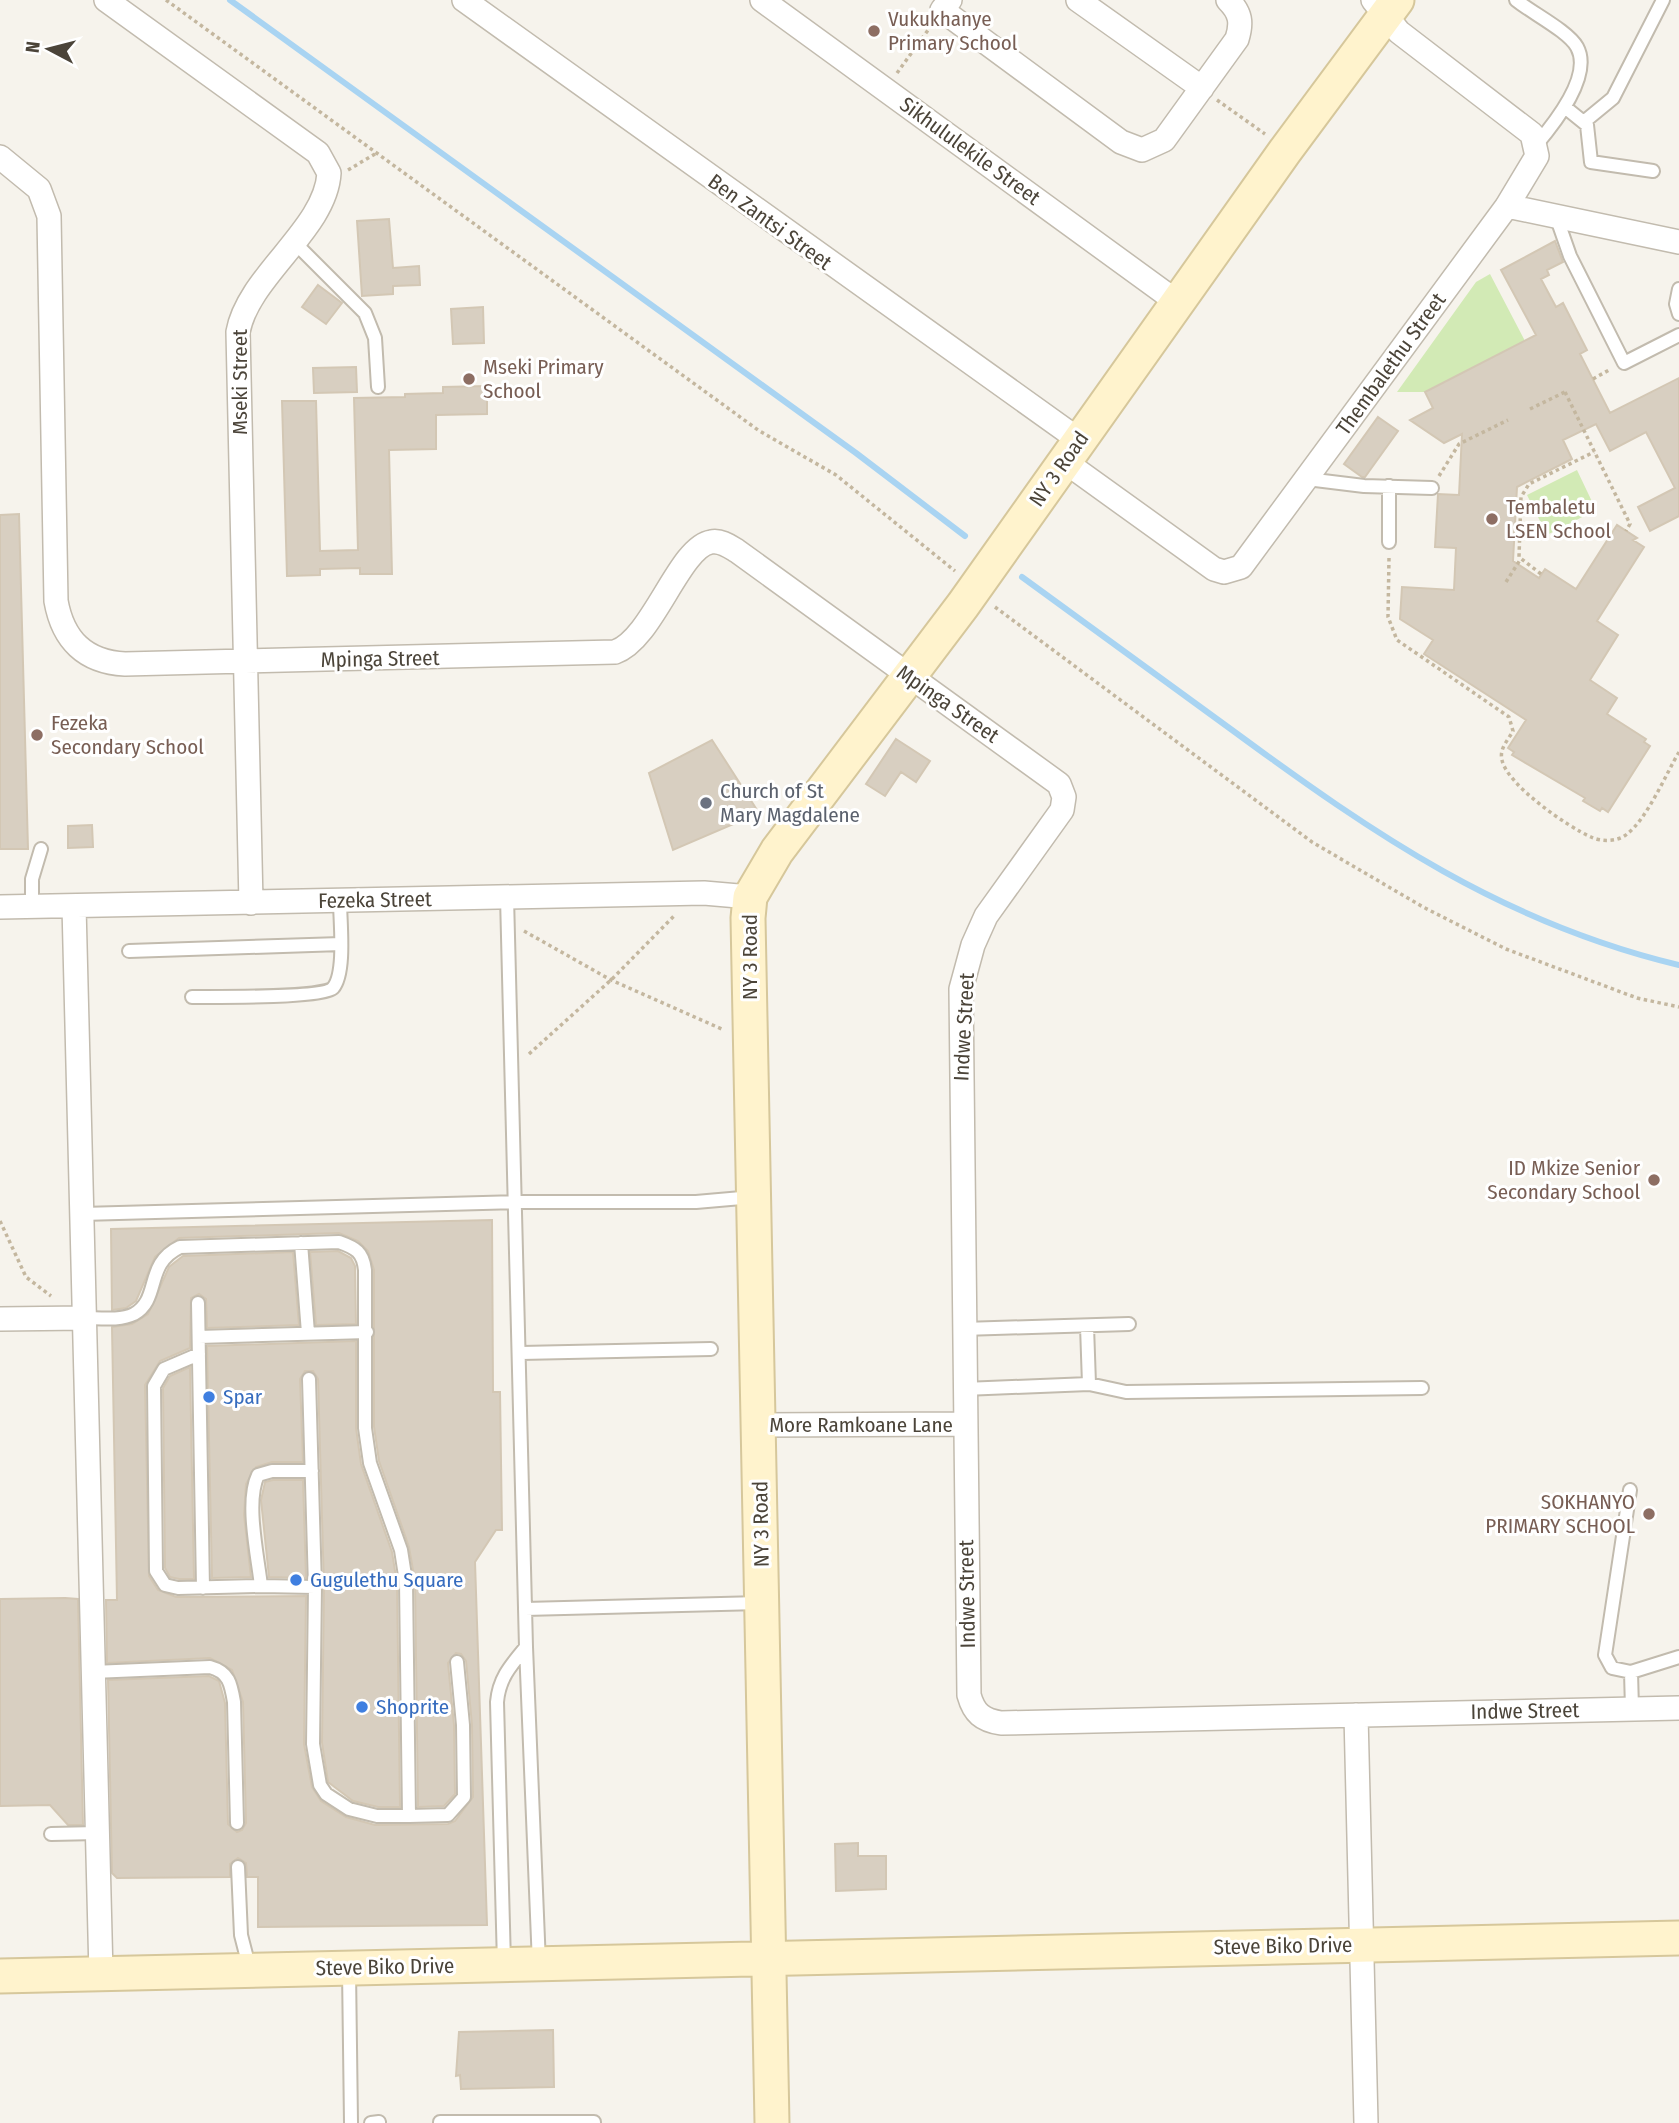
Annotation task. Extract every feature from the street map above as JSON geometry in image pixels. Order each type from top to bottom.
[{"type":"street","name":"Mseki Street","points":[[106,0],[318,153],[326,162],[328,186],[294,242],[246,307],[238,332],[251,902]]},
{"type":"street","name":"Ben Zantsi Street","points":[[464,0],[1071,451]]},
{"type":"street","name":"Sikhululekile Street","points":[[762,0],[1177,302]]},
{"type":"street","points":[[1078,0],[1206,92]]},
{"type":"street","points":[[946,5],[1132,148],[1153,148],[1164,140],[1206,92],[1239,33],[1240,15],[1228,0]]},
{"type":"street","name":"NY 3 Road","points":[[772,2123],[748,918],[750,897],[777,851],[910,677],[1386,5]]},
{"type":"street","points":[[1386,5],[1399,32],[1525,127],[1536,145]]},
{"type":"street","name":"Thembalethu Street","points":[[1071,451],[1214,569],[1234,571],[1246,562],[1507,206],[1533,165],[1536,145]]},
{"type":"street","name":"Mpinga Street","points":[[0,157],[39,189],[49,216],[56,601],[67,634],[78,648],[92,657],[112,663],[245,662],[615,652],[636,637],[693,555],[706,544],[718,542],[737,551],[1052,777],[1064,797]]},
{"type":"street","points":[[1507,206],[1679,242]]},
{"type":"street","name":"Indwe Street","points":[[1064,797],[1059,818],[986,916],[973,945],[961,989],[969,1695],[978,1715],[988,1721],[1001,1723],[1679,1707]]},
{"type":"street","name":"Fezeka Street","points":[[0,907],[704,894],[750,897]]},
{"type":"street","points":[[75,906],[101,1974]]},
{"type":"street","points":[[0,1319],[84,1318]]},
{"type":"street","name":"More Ramkoane Lane","points":[[759,1425],[964,1424]]},
{"type":"street","points":[[1356,1715],[1366,2123]]},
{"type":"street","name":"Steve Biko Drive","points":[[0,1976],[1679,1938]]},
{"type":"lane","points":[[1517,0],[1578,48],[1580,65],[1566,108],[1536,145]]},
{"type":"lane","points":[[1585,121],[1605,108],[1613,98],[1663,0]]},
{"type":"lane","points":[[1566,108],[1585,121],[1591,162],[1653,171]]},
{"type":"lane","points":[[1556,216],[1570,256],[1624,363],[1679,335]]},
{"type":"lane","points":[[294,242],[365,313],[375,338],[378,387]]},
{"type":"lane","points":[[1679,289],[1676,304],[1679,314]]},
{"type":"lane","points":[[1307,479],[1432,488]]},
{"type":"lane","points":[[1389,486],[1389,542]]},
{"type":"lane","points":[[32,907],[32,879],[41,849]]},
{"type":"lane","points":[[507,897],[521,1353],[526,1647],[539,1964]]},
{"type":"lane","points":[[192,997],[310,994],[330,991],[338,977],[341,944],[340,901]]},
{"type":"lane","points":[[129,951],[341,944]]},
{"type":"lane","points":[[82,1214],[517,1202],[696,1202],[754,1197]]},
{"type":"lane","points":[[84,1318],[135,1314],[145,1304],[161,1259],[180,1247],[339,1242],[358,1250],[363,1257],[368,1332],[366,1428],[370,1463],[401,1550],[406,1582],[409,1816]]},
{"type":"lane","points":[[301,1243],[308,1333]]},
{"type":"lane","points":[[198,1303],[203,1588]]},
{"type":"lane","points":[[963,1329],[1129,1324]]},
{"type":"lane","points":[[1087,1326],[1089,1384]]},
{"type":"lane","points":[[199,1337],[368,1332]]},
{"type":"lane","points":[[521,1353],[711,1349]]},
{"type":"lane","points":[[199,1354],[177,1361],[159,1376],[154,1386],[156,1571],[165,1586],[315,1587]]},
{"type":"lane","points":[[309,1379],[315,1587],[313,1744],[320,1785],[326,1794],[349,1809],[377,1816],[448,1815],[464,1797],[463,1725],[457,1662]]},
{"type":"lane","points":[[964,1390],[1089,1384],[1126,1392],[1422,1388]]},
{"type":"lane","points":[[261,1586],[255,1542],[254,1484],[258,1475],[272,1471],[312,1471]]},
{"type":"lane","points":[[1630,1490],[1605,1655],[1612,1668],[1631,1672],[1679,1657]]},
{"type":"lane","points":[[526,1609],[763,1603]]},
{"type":"lane","points":[[504,1964],[497,1702],[499,1687],[505,1674],[526,1647]]},
{"type":"lane","points":[[93,1672],[210,1667],[226,1674],[234,1702],[237,1823]]},
{"type":"lane","points":[[1631,1672],[1632,1709]]},
{"type":"lane","points":[[51,1834],[98,1833]]},
{"type":"lane","points":[[238,1867],[240,1928],[250,1971]]},
{"type":"lane","points":[[349,1967],[351,2123]]},
{"type":"lane","points":[[370,2123],[379,2122]]},
{"type":"lane","points":[[440,2122],[594,2122]]},
{"type":"path","points":[[166,0],[758,430],[836,475],[949,563],[958,576]]},
{"type":"path","points":[[885,89],[946,5]]},
{"type":"path","points":[[1206,92],[1273,140]]},
{"type":"path","points":[[343,171],[376,153]]},
{"type":"path","points":[[1530,409],[1566,392],[1630,524],[1626,531]]},
{"type":"path","points":[[1432,488],[1459,444],[1508,420]]},
{"type":"path","points":[[1542,574],[1520,560],[1518,552],[1523,490],[1594,452]]},
{"type":"path","points":[[1389,542],[1388,617],[1393,633],[1413,653],[1509,718],[1513,731],[1502,751],[1502,761],[1516,783],[1539,803],[1591,837],[1606,841],[1621,837],[1628,834],[1643,813],[1679,752]]},
{"type":"path","points":[[1506,582],[1520,560]]},
{"type":"path","points":[[987,601],[1312,842],[1423,907],[1506,949],[1637,998],[1679,1007]]},
{"type":"path","points":[[513,1068],[611,980],[684,906]]},
{"type":"path","points":[[520,926],[526,933],[611,980],[732,1034]]},
{"type":"path","points":[[0,1221],[26,1277],[57,1301]]},
{"type":"green space","points":[[1490,274],[1525,341],[1425,392],[1397,392],[1476,282]]},
{"type":"green space","points":[[1577,470],[1596,510],[1547,535],[1527,495]]},
{"type":"building","points":[[389,219],[393,268],[419,266],[420,285],[393,286],[393,294],[362,296],[357,221]]},
{"type":"building","points":[[1555,241],[1563,262],[1547,270],[1549,275],[1541,279],[1556,307],[1563,303],[1587,350],[1580,354],[1610,413],[1679,378],[1679,516],[1650,531],[1638,507],[1675,488],[1646,432],[1610,451],[1596,424],[1563,440],[1572,459],[1517,487],[1513,561],[1539,578],[1545,569],[1576,589],[1617,525],[1637,538],[1633,540],[1644,547],[1597,621],[1618,635],[1590,680],[1617,698],[1607,714],[1646,739],[1644,742],[1650,746],[1608,812],[1602,808],[1600,811],[1583,801],[1585,798],[1512,755],[1514,752],[1508,748],[1526,720],[1424,654],[1433,640],[1400,619],[1402,587],[1454,590],[1456,548],[1435,547],[1438,494],[1459,495],[1462,434],[1444,443],[1410,420],[1433,408],[1425,392],[1536,335],[1501,270]]},
{"type":"building","points":[[318,285],[342,303],[326,324],[302,307]]},
{"type":"building","points":[[483,307],[484,343],[453,344],[451,309]]},
{"type":"building","points":[[356,367],[357,392],[314,393],[313,368]]},
{"type":"building","points":[[487,386],[487,414],[436,415],[436,449],[389,450],[392,574],[360,574],[360,568],[320,569],[320,575],[287,576],[282,401],[316,401],[320,551],[358,550],[354,398],[405,397],[405,394],[443,393],[443,387]]},
{"type":"building","points":[[1378,417],[1398,431],[1365,477],[1362,477],[1344,464]]},
{"type":"building","points":[[19,514],[28,849],[0,849],[0,515]]},
{"type":"building","points":[[896,739],[930,761],[916,782],[901,772],[885,796],[866,784]]},
{"type":"building","points":[[712,740],[759,813],[673,850],[649,773]]},
{"type":"building","points":[[92,825],[93,847],[68,848],[68,826]]},
{"type":"building","points":[[492,1220],[493,1392],[500,1392],[502,1530],[496,1530],[475,1562],[487,1925],[258,1927],[258,1877],[247,1877],[246,1863],[238,1858],[230,1864],[230,1877],[117,1878],[112,1873],[108,1680],[209,1676],[219,1681],[225,1703],[228,1824],[237,1832],[242,1830],[246,1823],[243,1702],[232,1670],[210,1658],[107,1663],[106,1600],[117,1600],[112,1327],[132,1324],[148,1314],[169,1267],[183,1256],[293,1252],[299,1325],[207,1328],[206,1299],[199,1294],[191,1298],[190,1348],[160,1361],[145,1385],[149,1576],[158,1590],[176,1597],[306,1596],[304,1744],[312,1787],[321,1801],[346,1817],[375,1825],[448,1824],[455,1821],[473,1797],[472,1725],[466,1661],[461,1654],[456,1653],[448,1663],[454,1725],[455,1794],[444,1806],[418,1807],[415,1581],[409,1547],[379,1461],[374,1427],[374,1270],[368,1251],[358,1241],[339,1233],[179,1238],[155,1257],[136,1301],[126,1308],[112,1310],[111,1229]]},
{"type":"building","points":[[338,1251],[351,1258],[355,1266],[356,1324],[316,1325],[310,1252]]},
{"type":"building","points":[[356,1341],[356,1428],[361,1464],[392,1552],[397,1583],[400,1807],[378,1807],[353,1801],[328,1782],[322,1743],[324,1587],[318,1379],[313,1371],[305,1371],[300,1379],[303,1462],[272,1462],[256,1467],[246,1484],[244,1515],[251,1577],[212,1578],[207,1346]]},
{"type":"building","points":[[190,1367],[194,1579],[179,1579],[170,1577],[165,1568],[163,1388],[170,1376]]},
{"type":"building","points":[[303,1480],[306,1578],[269,1577],[261,1500],[265,1482]]},
{"type":"building","points":[[0,1599],[78,1599],[83,1825],[68,1825],[50,1805],[0,1806]]},
{"type":"building","points":[[858,1843],[858,1856],[886,1856],[886,1889],[836,1891],[835,1844]]},
{"type":"building","points":[[553,2030],[554,2087],[461,2089],[460,2075],[456,2076],[459,2032]]},
{"type":"waterway","points":[[230,0],[856,453],[965,536]]},
{"type":"waterway","points":[[1022,577],[1285,769],[1443,871],[1498,900],[1555,925],[1615,947],[1679,965]]},
{"type":"place","name":"Vukukhanye Primary School","points":[[874,31]]},
{"type":"place","name":"Mseki Primary School","points":[[469,379]]},
{"type":"place","name":"Tembaletu LSEN School","points":[[1492,519]]},
{"type":"place","name":"Fezeka Secondary School","points":[[37,735]]},
{"type":"place","name":"Church of St Mary Magdalene","points":[[706,803]]},
{"type":"place","name":"ID Mkize Senior Secondary School","points":[[1654,1180]]},
{"type":"place","name":"Spar","points":[[209,1397]]},
{"type":"place","name":"SOKHANYO PRIMARY SCHOOL","points":[[1649,1514]]},
{"type":"place","name":"Gugulethu Square","points":[[296,1580]]},
{"type":"place","name":"Shoprite","points":[[362,1707]]}]
